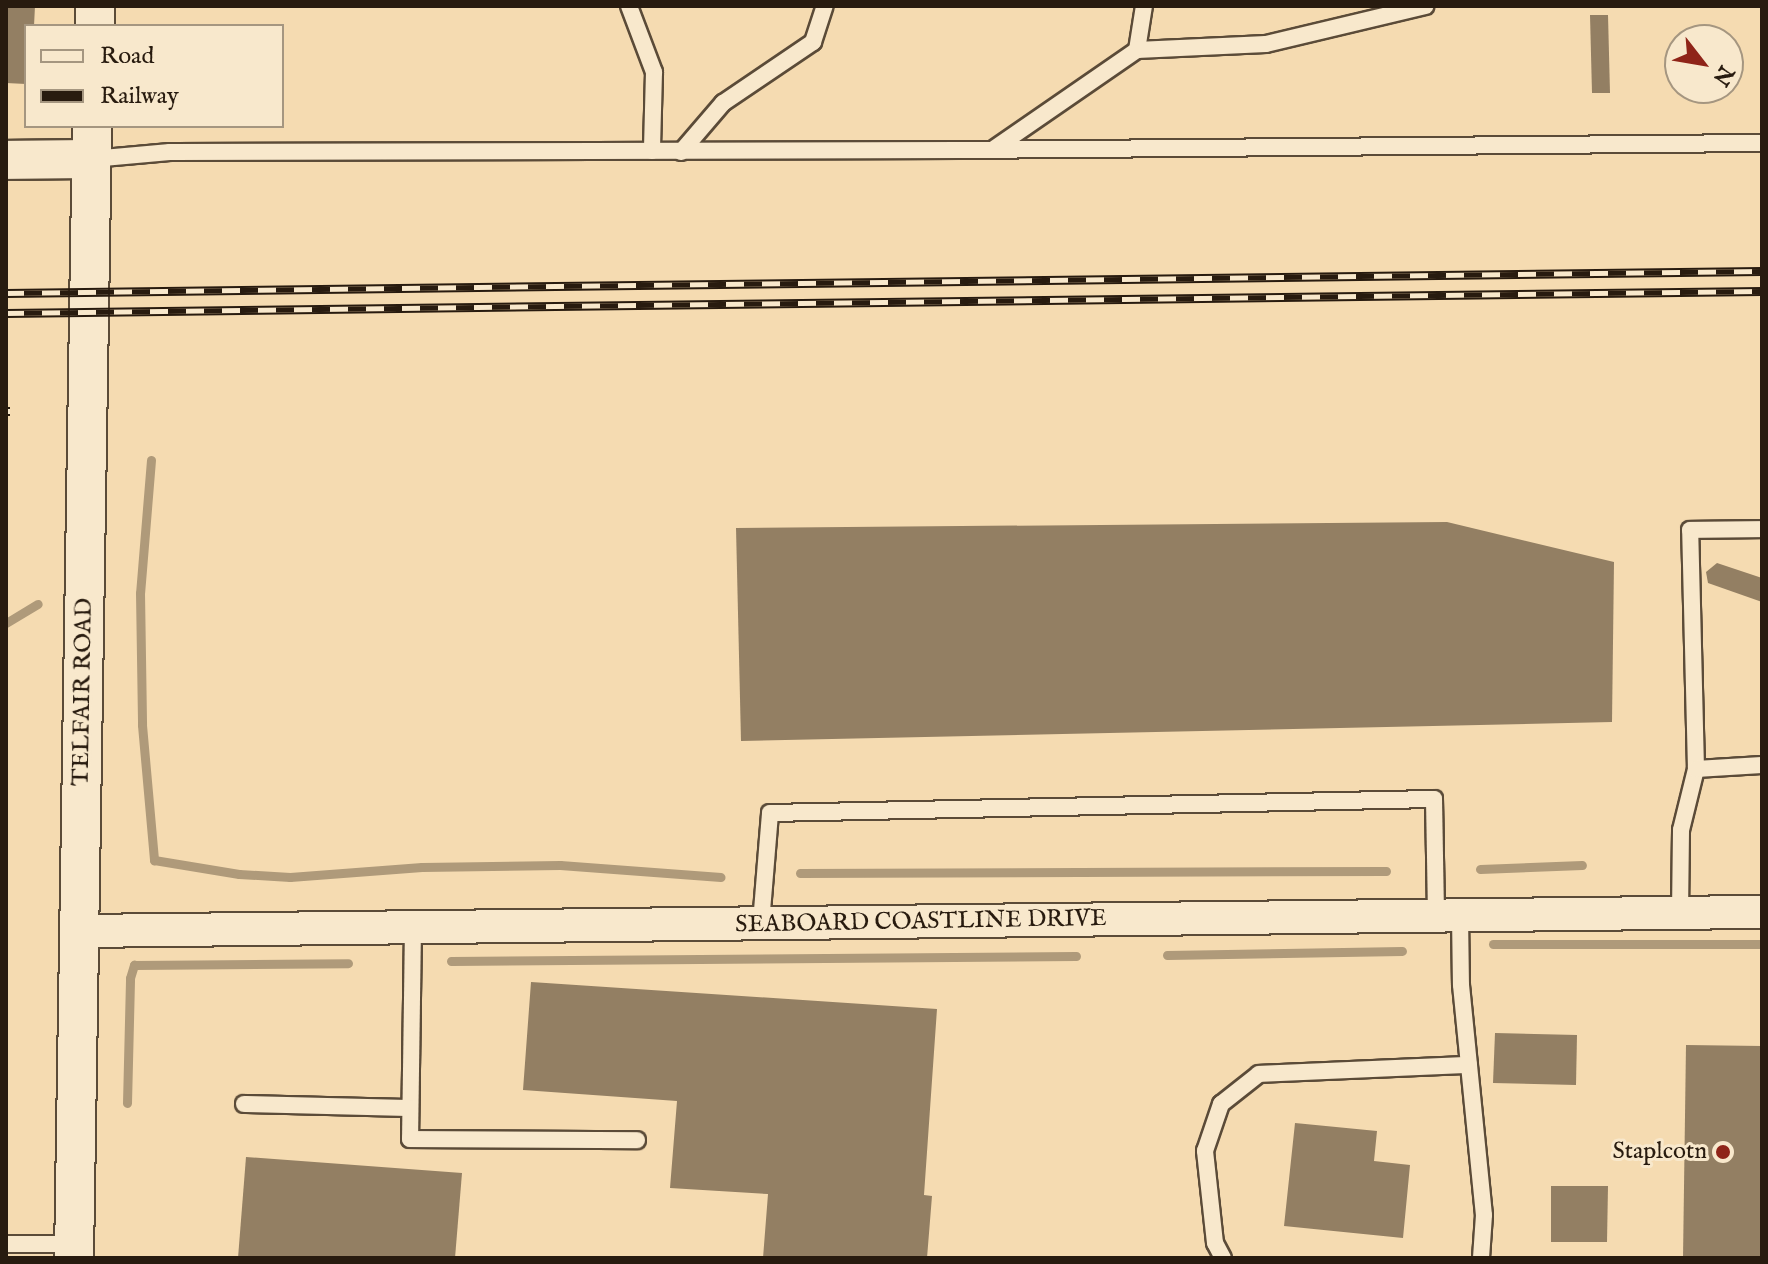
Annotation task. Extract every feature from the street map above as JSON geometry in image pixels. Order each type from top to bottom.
[{"type":"street","points":[[6,160],[92,143]]},
{"type":"street","name":"TELFAIR ROAD","points":[[74,1251],[92,143]]},
{"type":"street","name":"SEABOARD COASTLINE DRIVE","points":[[80,931],[1762,912]]},
{"type":"lane","points":[[629,6],[654,72],[652,151]]},
{"type":"lane","points":[[681,152],[723,103],[813,42],[825,6]]},
{"type":"lane","points":[[1137,50],[1144,6]]},
{"type":"lane","points":[[994,149],[1137,50],[1266,44],[1426,6]]},
{"type":"lane","points":[[92,143],[170,152],[681,152],[1762,143]]},
{"type":"lane","points":[[1680,913],[1681,830],[1696,769],[1690,530],[1762,529]]},
{"type":"lane","points":[[1696,769],[1762,765]]},
{"type":"lane","points":[[761,923],[770,813],[1434,799],[1469,1065],[1484,1215],[1481,1258]]},
{"type":"lane","points":[[413,927],[410,1139],[637,1140]]},
{"type":"lane","points":[[1223,1258],[1215,1243],[1205,1151],[1221,1104],[1259,1074],[1469,1065]]},
{"type":"lane","points":[[244,1104],[410,1108]]},
{"type":"lane","points":[[6,1244],[74,1251]]},
{"type":"building","points":[[6,6],[35,6],[34,24],[24,24],[24,84],[6,83]]},
{"type":"building","points":[[1590,15],[1608,15],[1610,93],[1592,93]]},
{"type":"building","points":[[1447,522],[1614,562],[1612,722],[741,741],[736,528]]},
{"type":"building","points":[[1717,563],[1762,578],[1762,602],[1708,583],[1706,572]]},
{"type":"building","points":[[531,982],[937,1009],[924,1195],[932,1196],[927,1258],[763,1258],[768,1194],[670,1188],[677,1101],[523,1090]]},
{"type":"building","points":[[1495,1033],[1577,1035],[1576,1085],[1493,1083]]},
{"type":"building","name":"Staplcotn","points":[[1686,1045],[1762,1046],[1762,1258],[1683,1258]]},
{"type":"building","points":[[1295,1123],[1377,1131],[1374,1161],[1410,1165],[1403,1238],[1284,1226]]},
{"type":"building","points":[[246,1157],[462,1173],[455,1258],[238,1258]]},
{"type":"building","points":[[1551,1186],[1608,1186],[1607,1242],[1551,1242]]},
{"type":"waterway","points":[[151,460],[140,593],[142,725],[154,860],[239,874],[290,877],[422,867],[560,865],[721,877]]},
{"type":"waterway","points":[[6,623],[38,604]]},
{"type":"waterway","points":[[1480,869],[1582,865]]},
{"type":"waterway","points":[[800,873],[1386,871]]},
{"type":"waterway","points":[[1493,944],[1762,944]]},
{"type":"waterway","points":[[1167,955],[1402,951]]},
{"type":"waterway","points":[[451,961],[1076,956]]},
{"type":"waterway","points":[[127,1103],[130,978],[134,965],[348,963]]},
{"type":"railway","points":[[6,293],[1762,271]]},
{"type":"railway","points":[[6,313],[1762,291]]},
{"type":"place","name":"Staplcotn","points":[[1723,1152]]}]
